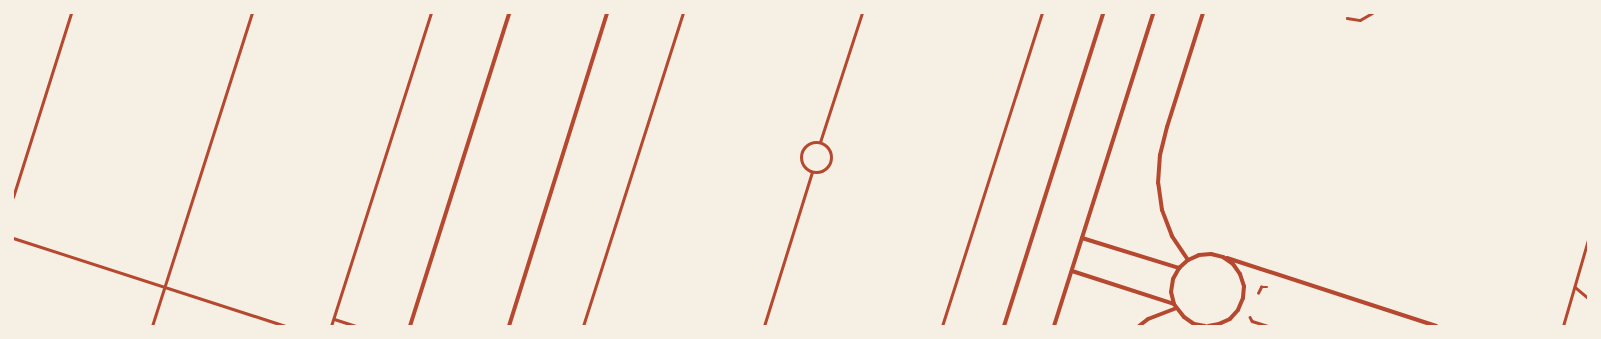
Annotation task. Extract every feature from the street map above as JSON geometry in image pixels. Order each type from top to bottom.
[{"type":"street","points":[[410,326],[509,13]]},
{"type":"street","points":[[509,326],[607,13]]},
{"type":"street","points":[[1004,326],[1103,13]]},
{"type":"street","points":[[1054,326],[1153,13]]},
{"type":"street","points":[[1188,260],[1172,236],[1162,210],[1158,183],[1160,155],[1167,127],[1203,13]]},
{"type":"street","points":[[1082,238],[1179,268]]},
{"type":"street","points":[[1205,326],[1194,324],[1184,317],[1175,306],[1171,292],[1173,279],[1179,268],[1188,260],[1199,255],[1211,254],[1436,326]]},
{"type":"street","points":[[1208,326],[1219,324],[1230,319],[1238,310],[1243,298],[1244,286],[1240,274],[1233,264],[1223,257]]},
{"type":"street","points":[[1072,271],[1175,306]]},
{"type":"street","points":[[1139,326],[1148,319],[1175,306]]},
{"type":"lane","points":[[13,197],[71,13]]},
{"type":"lane","points":[[152,326],[252,13]]},
{"type":"lane","points":[[331,326],[431,13]]},
{"type":"lane","points":[[583,326],[683,13]]},
{"type":"lane","points":[[820,142],[862,13]]},
{"type":"lane","points":[[942,326],[1042,13]]},
{"type":"lane","points":[[812,142],[820,142],[827,146],[831,154],[831,161],[827,168],[820,172],[812,172],[805,168],[801,161],[800,153],[805,146],[812,142]]},
{"type":"lane","points":[[764,326],[812,172]]},
{"type":"lane","points":[[13,238],[286,326]]},
{"type":"lane","points":[[334,319],[355,326]]},
{"type":"path","points":[[1347,18],[1360,20],[1372,13]]},
{"type":"path","points":[[1563,326],[1588,240]]},
{"type":"path","points":[[1256,300],[1261,287],[1265,286],[1272,288]]},
{"type":"path","points":[[1574,287],[1588,298]]},
{"type":"path","points":[[1252,311],[1250,317],[1252,321],[1268,326]]}]
